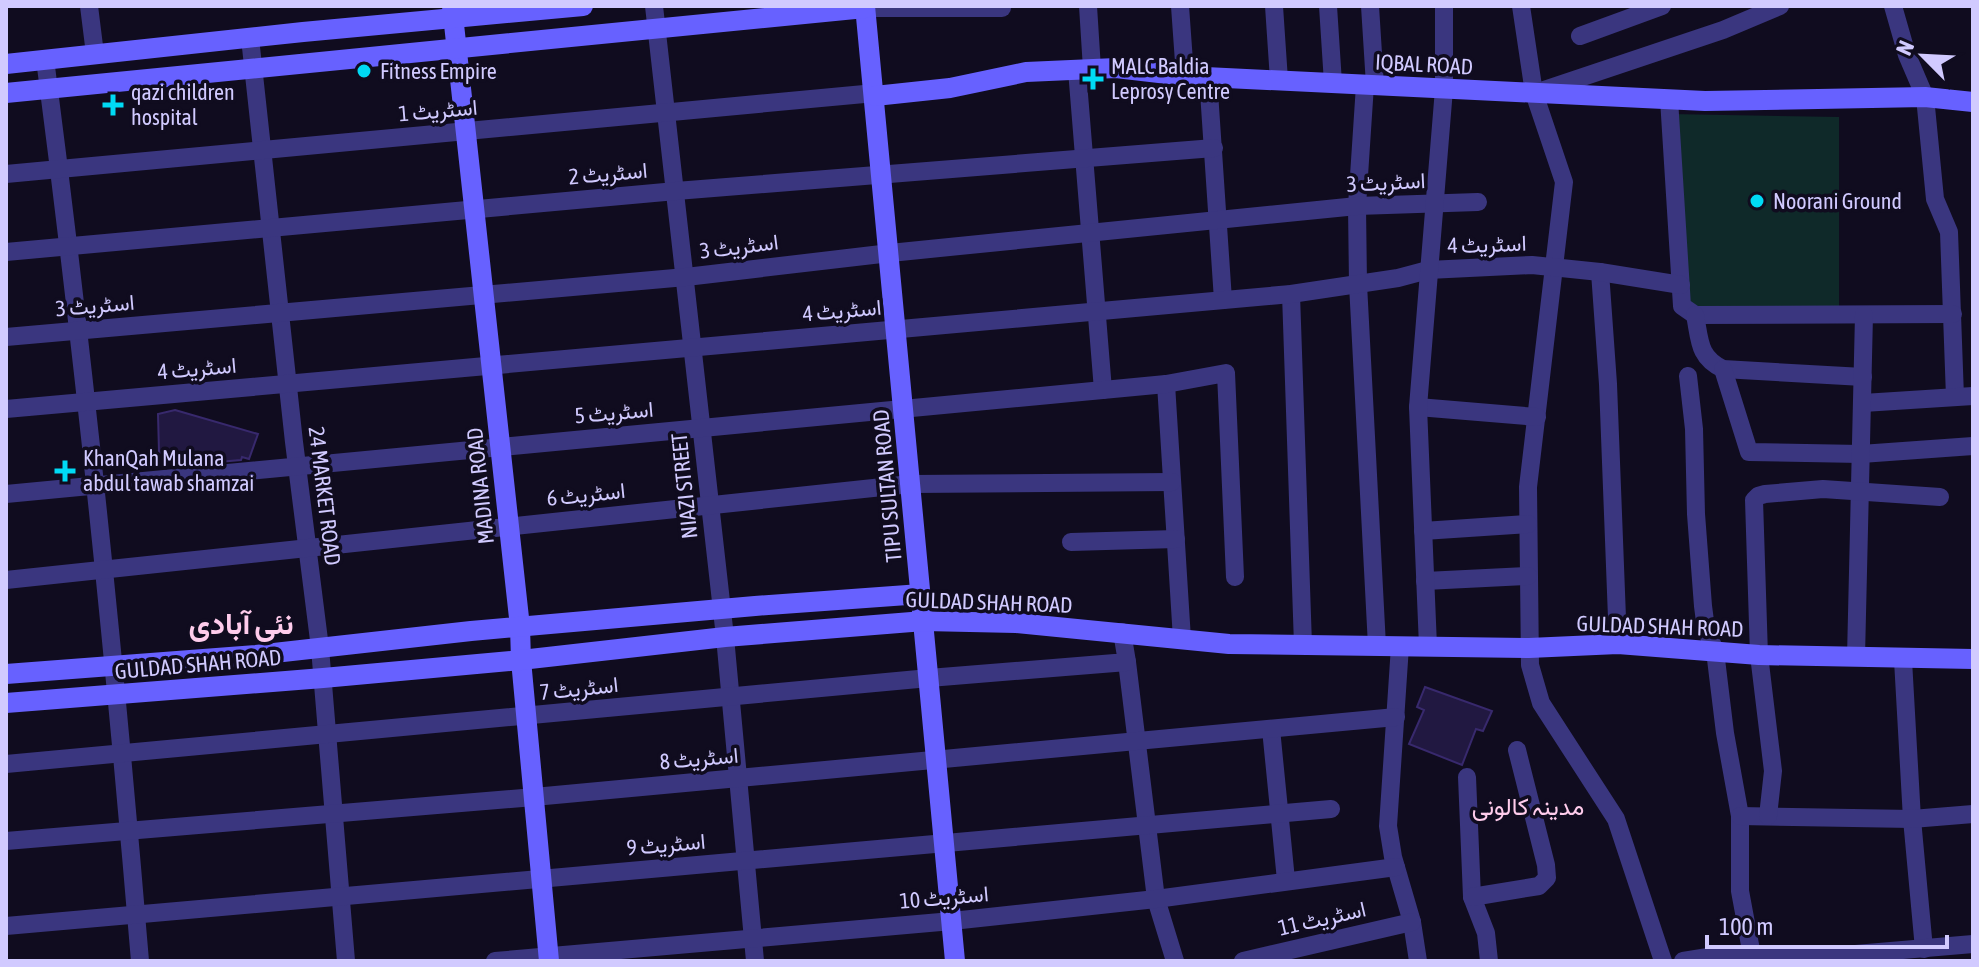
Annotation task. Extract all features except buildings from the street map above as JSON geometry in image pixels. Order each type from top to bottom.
[{"type":"street","points":[[89,6],[95,54]]},
{"type":"street","points":[[6,64],[250,38],[452,12],[583,6]]},
{"type":"street","name":"NIAZI STREET","points":[[654,6],[725,637],[755,961]]},
{"type":"street","points":[[1088,6],[1084,159],[1103,390]]},
{"type":"street","points":[[1180,6],[1185,76]]},
{"type":"street","points":[[1274,6],[1279,80]]},
{"type":"street","points":[[1328,6],[1333,83]]},
{"type":"street","points":[[1370,6],[1370,85],[1357,206],[1358,284],[1377,646]]},
{"type":"street","points":[[1428,646],[1418,407],[1444,89],[1444,6]]},
{"type":"street","points":[[1521,6],[1534,93],[1564,182],[1528,487],[1530,665],[1541,703],[1616,819],[1663,961]]},
{"type":"street","points":[[1580,36],[1662,6]]},
{"type":"street","points":[[1534,93],[1723,30],[1780,6]]},
{"type":"street","points":[[1863,403],[1964,396],[1953,314],[1949,232],[1935,199],[1925,97],[1907,55],[1893,6]]},
{"type":"street","points":[[6,93],[865,7],[1002,8]]},
{"type":"street","name":"TIPU SULTAN ROAD","points":[[865,7],[955,961]]},
{"type":"street","name":"MADINA ROAD","points":[[452,12],[520,627],[549,959]]},
{"type":"street","name":"24 MARKET ROAD","points":[[250,38],[320,648],[346,961]]},
{"type":"street","points":[[45,59],[114,665],[140,961]]},
{"type":"street","name":"IQBAL ROAD","points":[[875,95],[950,88],[1026,72],[1116,68],[1185,76],[1669,99],[1925,97],[1973,102]]},
{"type":"street","points":[[1208,77],[1223,300]]},
{"type":"street","name":"اسٹریٹ 1","points":[[6,174],[875,95]]},
{"type":"street","points":[[1669,99],[1682,306],[1695,315],[1953,314]]},
{"type":"street","name":"اسٹریٹ 2","points":[[6,252],[676,191],[1214,148]]},
{"type":"street","name":"اسٹریٹ 3","points":[[6,337],[686,277],[890,253],[1357,206],[1478,202]]},
{"type":"street","name":"اسٹریٹ 4","points":[[6,409],[1291,294],[1398,278],[1428,270],[1556,266],[1681,285]]},
{"type":"street","points":[[1600,272],[1608,384],[1618,644]]},
{"type":"street","points":[[1291,294],[1303,645]]},
{"type":"street","points":[[1695,315],[1703,355],[1723,369],[1863,377]]},
{"type":"street","points":[[1856,657],[1864,315]]},
{"type":"street","points":[[1723,369],[1749,452],[1861,454],[1973,446]]},
{"type":"street","name":"اسٹریٹ 5","points":[[6,494],[1166,384],[1226,373],[1235,577]]},
{"type":"street","points":[[1688,376],[1694,429],[1703,606],[1706,629],[1715,651],[1740,816],[1740,891],[1753,959]]},
{"type":"street","points":[[1166,384],[1182,639]]},
{"type":"street","points":[[1418,407],[1537,417]]},
{"type":"street","name":"اسٹریٹ 6","points":[[6,580],[911,484],[1172,482]]},
{"type":"street","points":[[1768,816],[1773,771],[1759,655],[1754,500],[1758,496],[1823,489],[1940,497]]},
{"type":"street","points":[[1423,531],[1528,524]]},
{"type":"street","points":[[1071,542],[1176,539]]},
{"type":"street","points":[[1425,581],[1528,576]]},
{"type":"street","name":"GULDAD SHAH ROAD","points":[[6,674],[320,648],[721,609],[921,594]]},
{"type":"street","name":"GULDAD SHAH ROAD","points":[[6,703],[323,678],[725,637],[924,621],[1016,623],[1229,644],[1529,648],[1618,644],[1759,655],[1973,659]]},
{"type":"street","points":[[1122,632],[1156,899],[1175,961]]},
{"type":"street","points":[[1400,646],[1388,826],[1412,922],[1418,961]]},
{"type":"street","points":[[1903,660],[1912,819],[1924,949]]},
{"type":"street","name":"اسٹریٹ 7","points":[[6,764],[1127,662]]},
{"type":"street","name":"اسٹریٹ 8","points":[[6,841],[738,779],[1396,717]]},
{"type":"street","points":[[1271,729],[1286,880]]},
{"type":"street","points":[[1472,897],[1539,886],[1547,878],[1517,750]]},
{"type":"street","points":[[1467,777],[1472,897],[1486,933],[1489,961]]},
{"type":"street","name":"اسٹریٹ 9","points":[[6,926],[1331,809]]},
{"type":"street","points":[[1740,816],[1912,819],[1973,814]]},
{"type":"street","name":"اسٹریٹ 10","points":[[495,961],[549,959],[952,921],[1156,899],[1396,867]]},
{"type":"street","name":"اسٹریٹ 11","points":[[1243,961],[1412,922]]},
{"type":"street","points":[[1683,961],[1708,957],[1753,959],[1924,949],[1949,954],[1973,944]]},
{"type":"green space","name":"Noorani Ground","points":[[1669,114],[1839,117],[1839,315],[1682,306]]},
{"type":"place","name":"Fitness Empire","points":[[364,71]]},
{"type":"place","name":"MALC Baldia Leprosy Centre","points":[[1093,79]]},
{"type":"place","name":"qazi children hospital","points":[[113,105]]},
{"type":"place","name":"Noorani Ground","points":[[1757,201]]},
{"type":"place","name":"KhanQah Mulana abdul tawab shamzai","points":[[65,471]]},
{"type":"district","name":"نئی آبادی","points":[[241,624]]},
{"type":"district","name":"مدینہ کالونی","points":[[1528,807]]}]
